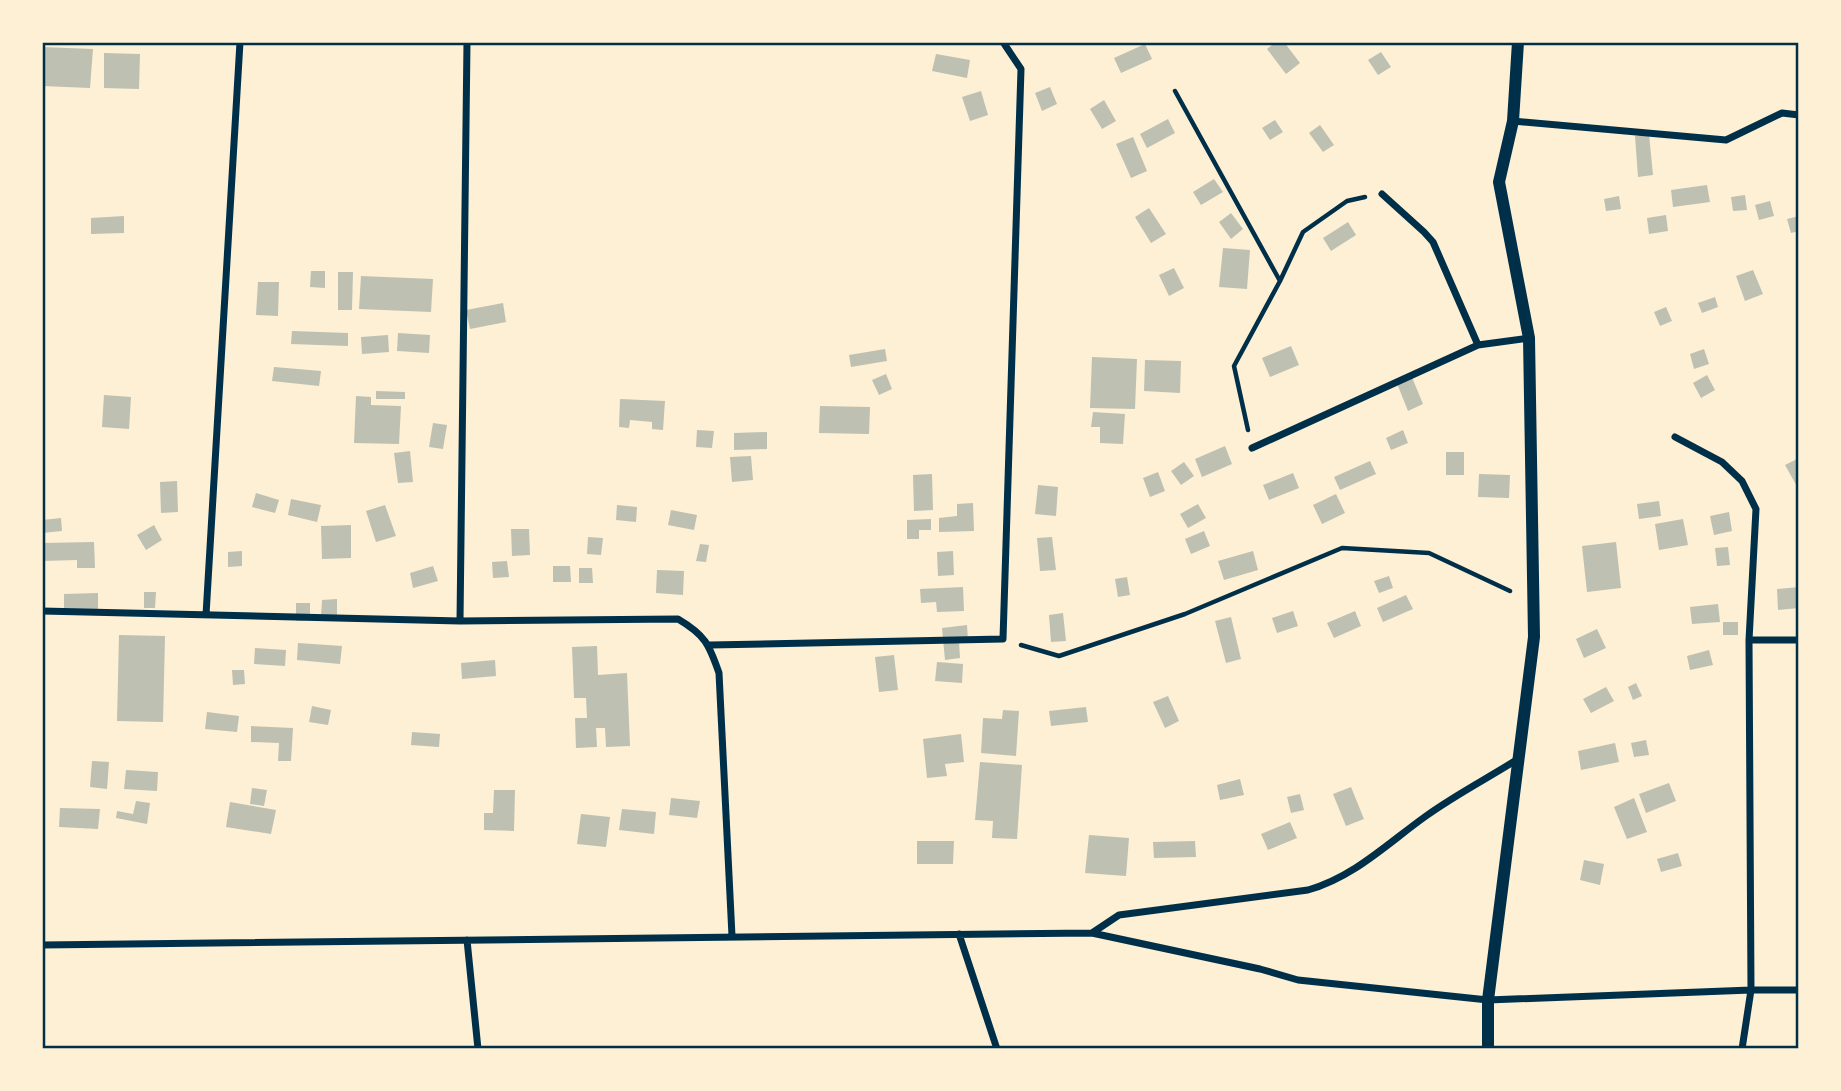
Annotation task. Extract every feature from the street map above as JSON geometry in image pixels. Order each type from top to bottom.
[{"type":"street","points":[[206,615],[240,42]]},
{"type":"street","points":[[460,621],[467,42]]},
{"type":"street","points":[[710,645],[1003,639],[1021,69],[1003,42]]},
{"type":"street","points":[[1489,1049],[1488,1000],[1534,638],[1529,338],[1499,182],[1513,121],[1518,42]]},
{"type":"street","points":[[1513,121],[1726,140],[1782,113],[1799,115]]},
{"type":"street","points":[[1382,194],[1433,242],[1478,345]]},
{"type":"street","points":[[1252,448],[1478,345],[1529,338]]},
{"type":"street","points":[[1675,437],[1722,462],[1742,481],[1756,509],[1749,640],[1751,989],[1742,1049]]},
{"type":"street","points":[[42,611],[460,621],[678,619],[689,625],[710,645],[719,673],[733,936]]},
{"type":"street","points":[[1749,640],[1799,640]]},
{"type":"street","points":[[1092,933],[1119,915],[1325,886],[1348,874],[1429,814],[1519,759]]},
{"type":"street","points":[[42,945],[1092,933],[1260,969],[1298,981],[1488,1000],[1751,989],[1799,990]]},
{"type":"street","points":[[959,934],[997,1049]]},
{"type":"street","points":[[467,940],[478,1049]]},
{"type":"path","points":[[1175,90],[1280,281]]},
{"type":"path","points":[[1252,448],[1234,366],[1303,232],[1347,201],[1382,194]]},
{"type":"path","points":[[1003,639],[1059,656],[1185,614],[1342,548],[1429,553],[1534,602]]},
{"type":"building","points":[[1276,42],[1284,42],[1300,63],[1286,74],[1267,49]]},
{"type":"building","points":[[1145,44],[1152,59],[1121,73],[1114,58]]},
{"type":"building","points":[[42,47],[93,49],[90,88],[42,86]]},
{"type":"building","points":[[1381,52],[1391,67],[1378,75],[1368,60]]},
{"type":"building","points":[[104,53],[140,54],[139,89],[104,88]]},
{"type":"building","points":[[936,54],[970,60],[967,78],[932,71]]},
{"type":"building","points":[[1050,87],[1057,104],[1042,111],[1035,93]]},
{"type":"building","points":[[981,91],[988,115],[970,121],[962,97]]},
{"type":"building","points":[[1104,100],[1116,121],[1102,129],[1090,109]]},
{"type":"building","points":[[1168,119],[1175,133],[1147,148],[1140,134]]},
{"type":"building","points":[[1275,120],[1283,132],[1270,140],[1262,128]]},
{"type":"building","points":[[1320,125],[1334,145],[1323,152],[1309,133]]},
{"type":"building","points":[[1649,134],[1653,175],[1638,177],[1635,136]]},
{"type":"building","points":[[1133,137],[1147,171],[1131,178],[1116,144]]},
{"type":"building","points":[[1214,179],[1223,192],[1201,205],[1193,192]]},
{"type":"building","points":[[1707,185],[1710,202],[1673,207],[1671,190]]},
{"type":"building","points":[[1745,195],[1747,210],[1733,211],[1731,197]]},
{"type":"building","points":[[1619,196],[1621,209],[1606,211],[1604,199]]},
{"type":"building","points":[[1770,201],[1774,216],[1759,220],[1755,205]]},
{"type":"building","points":[[1149,208],[1166,234],[1151,243],[1135,217]]},
{"type":"building","points":[[1231,213],[1243,229],[1231,239],[1219,222]]},
{"type":"building","points":[[1666,215],[1668,231],[1649,234],[1647,218]]},
{"type":"building","points":[[124,216],[124,233],[91,234],[91,218]]},
{"type":"building","points":[[1799,216],[1799,231],[1791,233],[1787,219]]},
{"type":"building","points":[[1348,222],[1356,235],[1331,251],[1323,238]]},
{"type":"building","points":[[1223,248],[1250,250],[1247,289],[1219,287]]},
{"type":"building","points":[[1174,268],[1184,288],[1169,296],[1159,275]]},
{"type":"building","points":[[1753,270],[1763,294],[1745,301],[1736,276]]},
{"type":"building","points":[[311,271],[325,271],[325,288],[310,287]]},
{"type":"building","points":[[338,272],[353,272],[352,310],[338,310]]},
{"type":"building","points":[[361,276],[433,279],[431,312],[359,309]]},
{"type":"building","points":[[258,282],[279,282],[278,316],[256,315]]},
{"type":"building","points":[[1715,297],[1718,307],[1702,313],[1698,303]]},
{"type":"building","points":[[503,303],[506,322],[470,329],[466,310]]},
{"type":"building","points":[[1666,307],[1672,321],[1660,326],[1654,312]]},
{"type":"building","points":[[292,331],[348,333],[348,346],[291,344]]},
{"type":"building","points":[[398,333],[430,335],[429,353],[397,351]]},
{"type":"building","points":[[388,335],[389,352],[362,354],[361,337]]},
{"type":"building","points":[[1291,346],[1299,365],[1270,377],[1262,358]]},
{"type":"building","points":[[885,349],[887,361],[851,367],[849,355]]},
{"type":"building","points":[[1704,349],[1709,364],[1694,369],[1690,354]]},
{"type":"building","points":[[1092,357],[1137,359],[1135,409],[1090,408]]},
{"type":"building","points":[[1145,360],[1181,361],[1180,393],[1144,391]]},
{"type":"building","points":[[274,367],[321,371],[319,386],[272,381]]},
{"type":"building","points":[[886,374],[892,389],[879,395],[872,380]]},
{"type":"building","points":[[1411,375],[1423,404],[1408,411],[1396,381]]},
{"type":"building","points":[[1707,375],[1715,390],[1701,398],[1693,383]]},
{"type":"building","points":[[376,391],[405,392],[405,399],[376,399]]},
{"type":"building","points":[[104,395],[131,397],[129,429],[102,427]]},
{"type":"building","points":[[356,396],[371,397],[371,405],[401,406],[399,444],[354,443]]},
{"type":"building","points":[[620,399],[665,401],[663,430],[652,429],[652,422],[630,420],[629,428],[619,427]]},
{"type":"building","points":[[820,406],[870,407],[869,434],[819,433]]},
{"type":"building","points":[[1093,412],[1125,414],[1123,444],[1100,443],[1100,427],[1091,427]]},
{"type":"building","points":[[433,423],[447,425],[443,449],[429,447]]},
{"type":"building","points":[[697,430],[714,431],[712,448],[696,447]]},
{"type":"building","points":[[1403,430],[1408,443],[1391,450],[1386,438]]},
{"type":"building","points":[[767,432],[767,449],[734,450],[734,433]]},
{"type":"building","points":[[1225,446],[1232,464],[1202,477],[1195,459]]},
{"type":"building","points":[[410,451],[413,482],[398,483],[394,453]]},
{"type":"building","points":[[1446,452],[1464,452],[1464,475],[1446,475]]},
{"type":"building","points":[[751,456],[753,480],[732,482],[730,457]]},
{"type":"building","points":[[1799,458],[1799,490],[1785,465]]},
{"type":"building","points":[[1370,461],[1376,474],[1340,490],[1334,477]]},
{"type":"building","points":[[1184,462],[1194,476],[1181,485],[1171,471]]},
{"type":"building","points":[[1158,472],[1165,491],[1150,497],[1143,478]]},
{"type":"building","points":[[1293,473],[1299,488],[1269,500],[1263,485]]},
{"type":"building","points":[[932,474],[933,510],[914,511],[913,475]]},
{"type":"building","points":[[1479,474],[1510,475],[1509,498],[1478,497]]},
{"type":"building","points":[[177,481],[178,512],[161,513],[160,482]]},
{"type":"building","points":[[1038,485],[1058,487],[1056,516],[1035,514]]},
{"type":"building","points":[[256,493],[279,500],[275,513],[252,507]]},
{"type":"building","points":[[1336,494],[1345,513],[1322,524],[1313,505]]},
{"type":"building","points":[[291,499],[321,505],[317,522],[288,515]]},
{"type":"building","points":[[1659,501],[1661,516],[1639,519],[1637,504]]},
{"type":"building","points":[[973,503],[974,531],[939,532],[939,518],[957,516],[957,504]]},
{"type":"building","points":[[1198,504],[1206,518],[1188,528],[1180,514]]},
{"type":"building","points":[[385,505],[396,536],[376,542],[366,511]]},
{"type":"building","points":[[617,505],[637,507],[636,522],[616,520]]},
{"type":"building","points":[[671,510],[697,515],[694,530],[668,525]]},
{"type":"building","points":[[1729,512],[1732,531],[1714,535],[1710,516]]},
{"type":"building","points":[[61,518],[62,531],[42,533],[42,520]]},
{"type":"building","points":[[931,519],[931,530],[919,530],[919,539],[907,539],[907,520]]},
{"type":"building","points":[[1683,519],[1688,545],[1659,550],[1655,524]]},
{"type":"building","points":[[154,525],[162,540],[146,550],[137,535]]},
{"type":"building","points":[[351,525],[351,558],[322,559],[321,526]]},
{"type":"building","points":[[511,529],[529,529],[530,555],[512,556]]},
{"type":"building","points":[[1204,531],[1210,546],[1191,554],[1185,539]]},
{"type":"building","points":[[588,537],[603,538],[601,555],[587,554]]},
{"type":"building","points":[[1052,537],[1056,570],[1040,571],[1037,538]]},
{"type":"building","points":[[94,542],[95,568],[77,568],[77,560],[42,561],[42,543]]},
{"type":"building","points":[[1616,542],[1621,588],[1587,592],[1582,546]]},
{"type":"building","points":[[700,544],[709,545],[706,562],[696,561]]},
{"type":"building","points":[[1728,547],[1730,565],[1717,566],[1715,548]]},
{"type":"building","points":[[242,551],[242,566],[228,567],[228,552]]},
{"type":"building","points":[[953,551],[954,575],[938,576],[937,552]]},
{"type":"building","points":[[1253,551],[1258,570],[1224,580],[1218,561]]},
{"type":"building","points":[[507,561],[509,577],[493,578],[492,562]]},
{"type":"building","points":[[433,566],[438,581],[413,588],[410,573]]},
{"type":"building","points":[[553,566],[570,566],[571,582],[553,582]]},
{"type":"building","points":[[579,568],[592,568],[593,583],[579,583]]},
{"type":"building","points":[[657,570],[684,571],[683,595],[656,593]]},
{"type":"building","points":[[1389,576],[1393,588],[1379,593],[1374,581]]},
{"type":"building","points":[[1127,577],[1130,595],[1118,597],[1115,579]]},
{"type":"building","points":[[963,587],[964,611],[937,612],[936,602],[921,603],[920,589]]},
{"type":"building","points":[[1799,587],[1799,608],[1778,610],[1777,589]]},
{"type":"building","points":[[144,592],[156,592],[155,608],[144,608]]},
{"type":"building","points":[[98,593],[98,609],[64,610],[64,594]]},
{"type":"building","points":[[1406,595],[1413,609],[1383,622],[1377,608]]},
{"type":"building","points":[[337,599],[337,616],[321,616],[322,600]]},
{"type":"building","points":[[296,603],[310,603],[310,620],[296,621]]},
{"type":"building","points":[[1718,604],[1720,622],[1692,624],[1690,607]]},
{"type":"building","points":[[1293,611],[1298,626],[1277,633],[1272,618]]},
{"type":"building","points":[[1355,611],[1361,626],[1334,638],[1327,623]]},
{"type":"building","points":[[1063,613],[1066,641],[1051,642],[1049,615]]},
{"type":"building","points":[[1231,617],[1241,659],[1226,663],[1215,621]]},
{"type":"building","points":[[1723,622],[1738,622],[1738,635],[1723,635]]},
{"type":"building","points":[[967,625],[968,641],[959,642],[960,658],[945,660],[942,628]]},
{"type":"building","points":[[1597,629],[1606,648],[1584,658],[1576,639]]},
{"type":"building","points":[[119,635],[165,636],[163,722],[117,721]]},
{"type":"building","points":[[298,643],[342,646],[340,664],[297,660]]},
{"type":"building","points":[[597,646],[598,675],[627,673],[630,746],[606,747],[605,728],[596,728],[597,747],[576,748],[575,718],[587,718],[586,698],[574,698],[572,647]]},
{"type":"building","points":[[255,648],[286,650],[285,666],[254,664]]},
{"type":"building","points":[[1709,650],[1713,665],[1690,670],[1687,656]]},
{"type":"building","points":[[894,655],[898,690],[879,692],[875,657]]},
{"type":"building","points":[[495,660],[496,676],[462,679],[461,663]]},
{"type":"building","points":[[937,662],[963,664],[962,683],[935,681]]},
{"type":"building","points":[[232,670],[244,670],[245,684],[233,685]]},
{"type":"building","points":[[1636,683],[1642,696],[1633,700],[1628,687]]},
{"type":"building","points":[[1606,687],[1614,701],[1591,713],[1583,699]]},
{"type":"building","points":[[1168,696],[1179,721],[1165,728],[1153,702]]},
{"type":"building","points":[[312,706],[331,710],[328,725],[309,722]]},
{"type":"building","points":[[1086,707],[1088,722],[1051,726],[1049,711]]},
{"type":"building","points":[[1003,710],[1019,711],[1016,756],[981,753],[983,718],[1002,719]]},
{"type":"building","points":[[207,712],[239,716],[237,732],[205,729]]},
{"type":"building","points":[[251,726],[293,728],[291,761],[278,761],[279,743],[251,742]]},
{"type":"building","points":[[412,732],[440,734],[439,747],[411,745]]},
{"type":"building","points":[[961,734],[964,762],[945,764],[947,776],[927,778],[923,739]]},
{"type":"building","points":[[1646,740],[1649,755],[1634,757],[1631,743]]},
{"type":"building","points":[[1615,743],[1619,762],[1581,770],[1578,751]]},
{"type":"building","points":[[92,761],[109,762],[107,789],[90,787]]},
{"type":"building","points":[[980,762],[1022,765],[1017,839],[992,838],[993,821],[975,820]]},
{"type":"building","points":[[126,770],[158,772],[157,791],[124,789]]},
{"type":"building","points":[[1240,779],[1244,795],[1220,800],[1217,785]]},
{"type":"building","points":[[1669,783],[1676,801],[1646,813],[1639,794]]},
{"type":"building","points":[[1351,787],[1364,819],[1346,826],[1333,794]]},
{"type":"building","points":[[252,788],[267,790],[264,806],[250,804]]},
{"type":"building","points":[[494,790],[515,790],[514,831],[484,830],[484,813],[493,813]]},
{"type":"building","points":[[1300,794],[1304,810],[1291,813],[1287,797]]},
{"type":"building","points":[[671,798],[700,801],[697,818],[669,815]]},
{"type":"building","points":[[1634,798],[1647,832],[1627,839],[1614,807]]},
{"type":"building","points":[[136,801],[150,803],[147,824],[116,818],[117,811],[133,814]]},
{"type":"building","points":[[230,802],[276,810],[271,834],[226,827]]},
{"type":"building","points":[[60,808],[100,809],[98,829],[59,827]]},
{"type":"building","points":[[622,809],[656,812],[654,834],[619,830]]},
{"type":"building","points":[[581,814],[610,817],[606,847],[577,844]]},
{"type":"building","points":[[1290,822],[1297,838],[1268,850],[1261,834]]},
{"type":"building","points":[[1089,835],[1129,838],[1126,876],[1085,873]]},
{"type":"building","points":[[917,841],[954,841],[953,864],[917,864]]},
{"type":"building","points":[[1195,841],[1196,857],[1154,858],[1153,842]]},
{"type":"building","points":[[1678,853],[1682,866],[1661,872],[1657,859]]},
{"type":"building","points":[[1584,860],[1604,864],[1600,885],[1580,880]]}]
